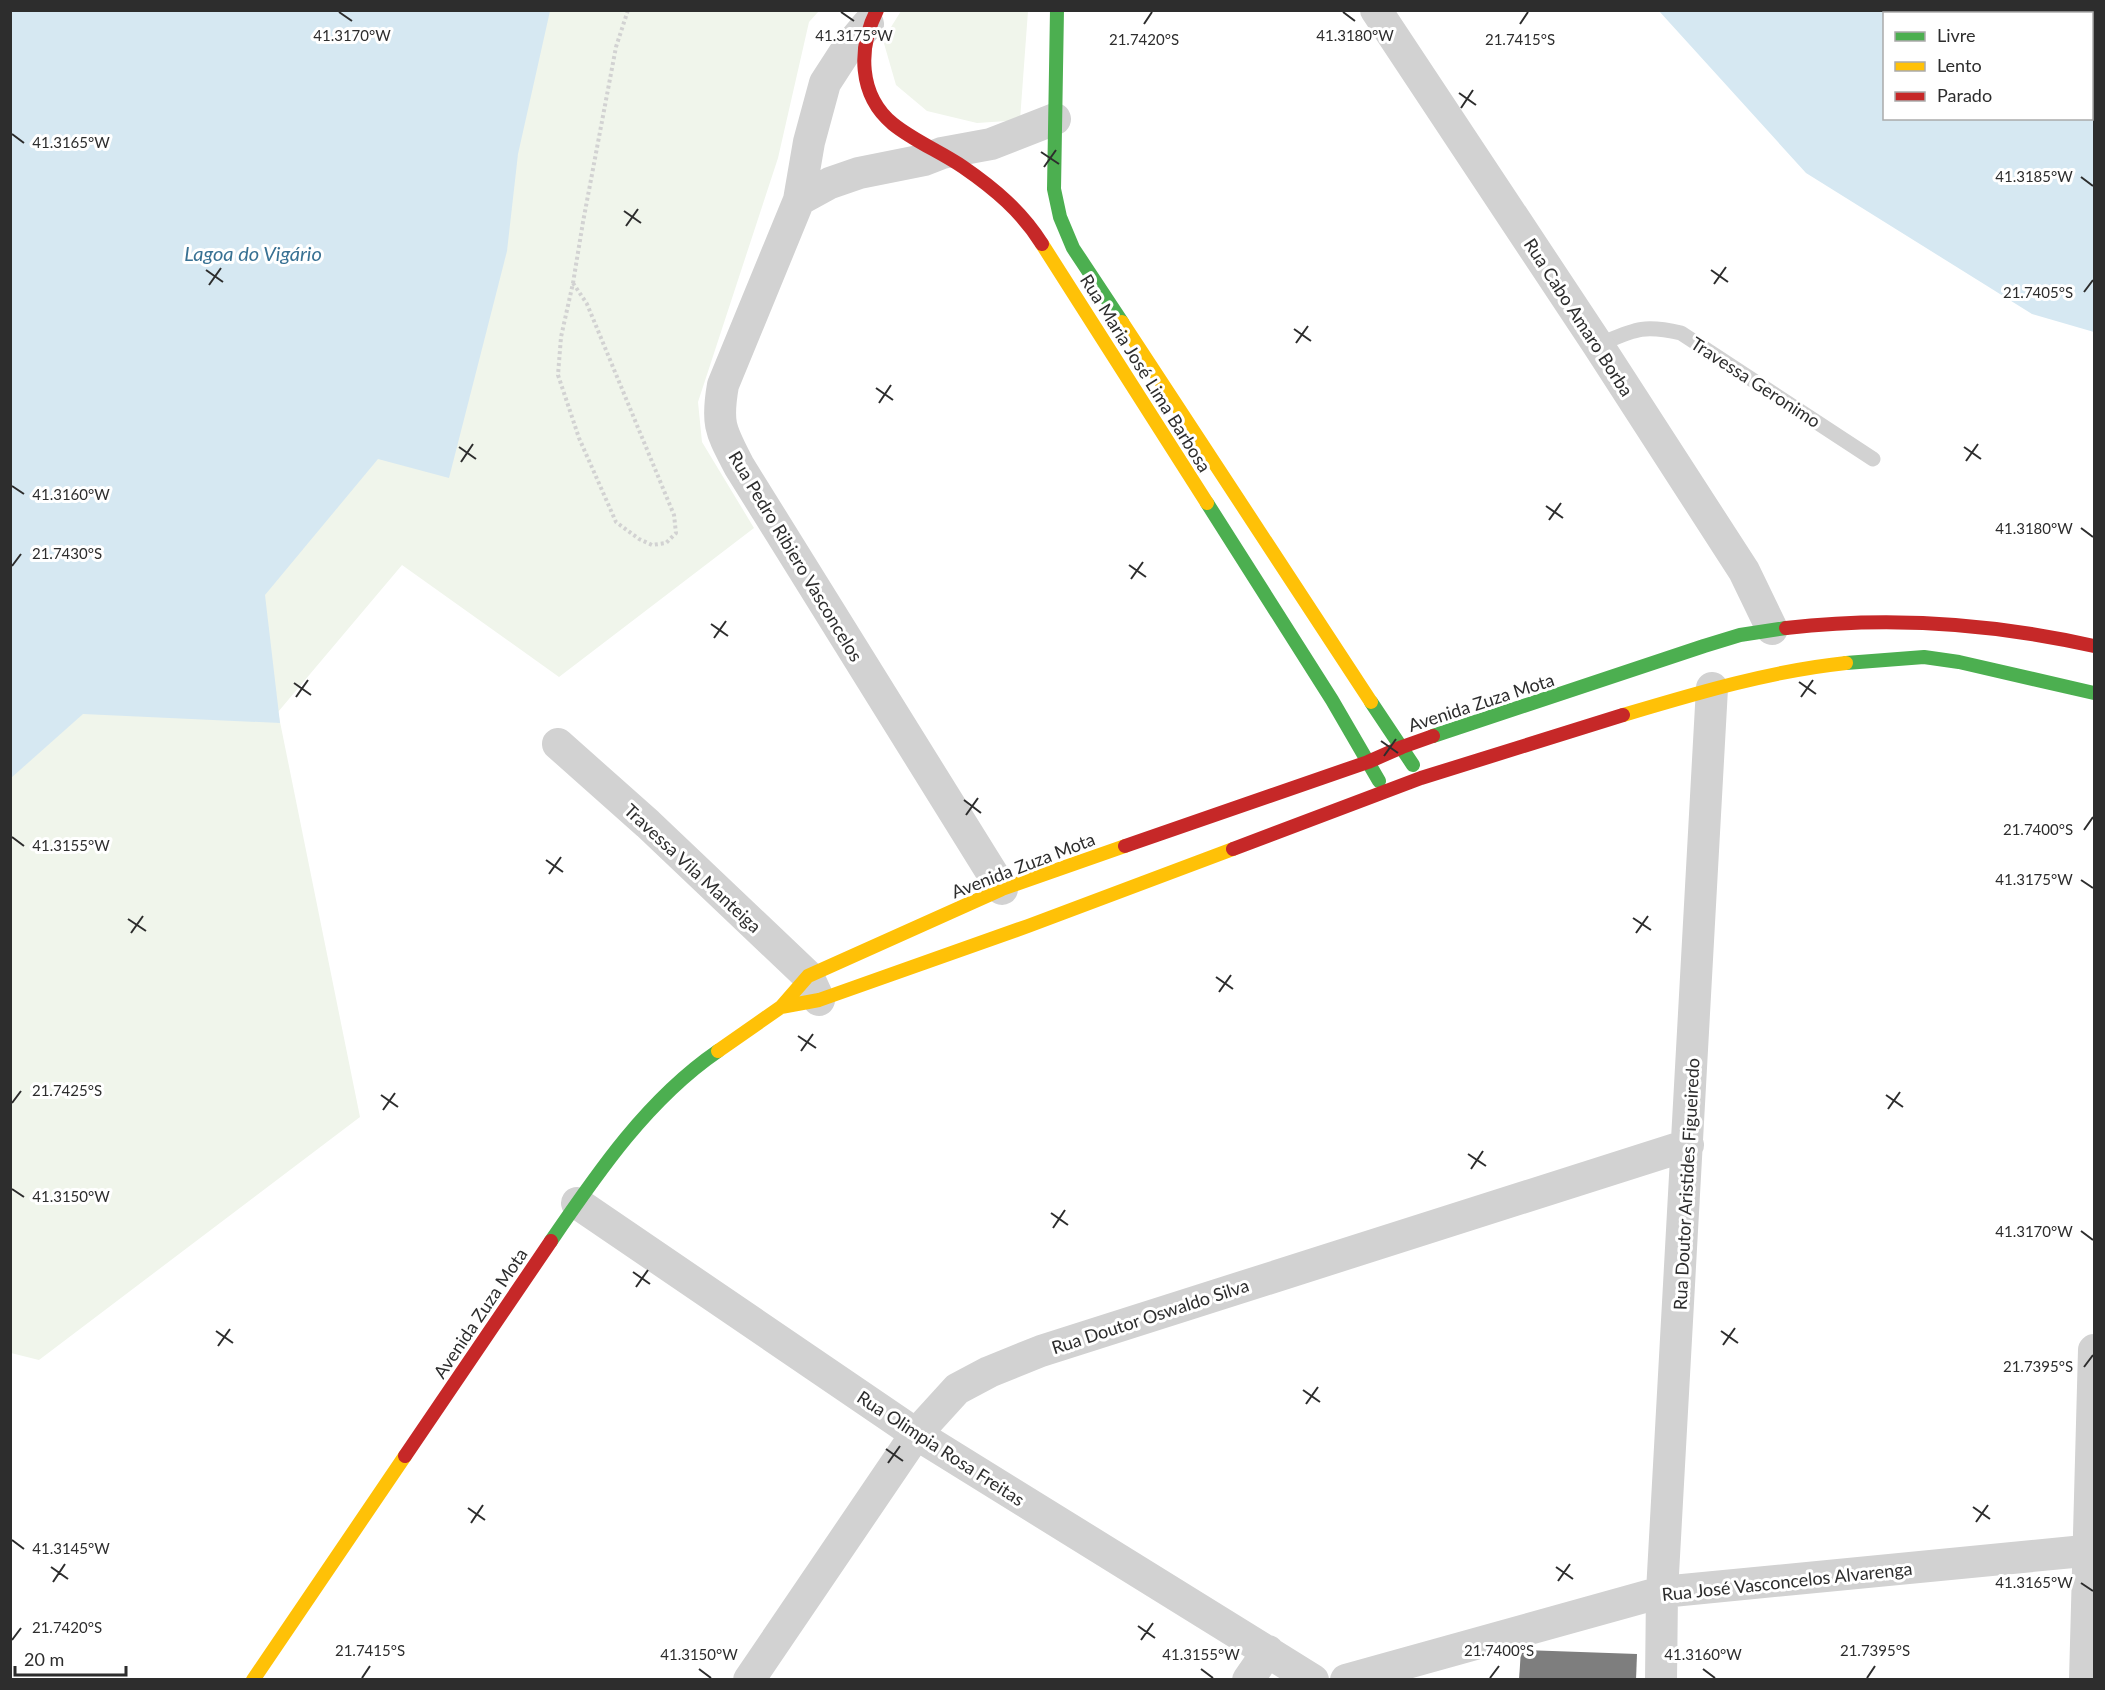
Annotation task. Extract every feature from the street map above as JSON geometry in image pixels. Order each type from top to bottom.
[{"type":"main road","name":"Rua Maria José Lima Barbosa","points":[[1057,10],[1054,189],[1060,217],[1073,248],[1421,778]]},
{"type":"main road","name":"Rua Maria José Lima Barbosa","points":[[873,17],[863,53],[864,76],[874,100],[890,122],[918,141],[942,153],[999,193],[1034,231],[1332,700],[1387,792]]},
{"type":"main road","name":"Avenida Zuza Mota","points":[[253,1680],[577,1203],[629,1135],[662,1098],[699,1064],[781,1007],[814,988],[1002,889],[1368,762],[1402,747],[1710,644],[1772,629],[1856,622],[1940,622],[2007,629],[2094,646]]},
{"type":"main road","name":"Avenida Zuza Mota","points":[[781,1007],[814,988],[1040,922],[1421,778],[1712,688],[1803,668],[1924,657],[1959,662],[2094,693]]},
{"type":"street","name":"Rua Cabo Amaro Borba","points":[[1376,10],[1598,345],[1744,571],[1772,629]]},
{"type":"street","name":"Rua Pedro Ribiero Vasconcelos","points":[[873,17],[847,49],[825,82],[809,142],[799,200],[723,385],[719,410],[722,432],[745,476],[1002,889]]},
{"type":"street","points":[[799,200],[830,183],[859,173],[924,160],[942,153],[992,144],[1055,119]]},
{"type":"street","name":"Rua Doutor Aristides Figueiredo","points":[[1661,1680],[1662,1592],[1712,688]]},
{"type":"street","name":"Travessa Vila Manteiga","points":[[558,744],[648,824],[814,988]]},
{"type":"street","name":"Rua Doutor Oswaldo Silva","points":[[749,1680],[916,1434],[957,1389],[988,1372],[1041,1351],[1688,1145]]},
{"type":"street","name":"Rua Olimpia Rosa Freitas","points":[[577,1203],[916,1434],[1313,1680]]},
{"type":"street","points":[[2085,1680],[2092,1550],[2094,1350]]},
{"type":"street","name":"Rua José Vasconcelos Alvarenga","points":[[1346,1680],[1662,1592],[2092,1550]]},
{"type":"street","points":[[1248,1680],[1268,1651]]},
{"type":"lane","name":"Travessa Geronimo","points":[[1598,345],[1639,328],[1659,328],[1681,333],[1873,459]]},
{"type":"path","points":[[573,283],[587,304],[674,515],[675,533],[666,543],[652,544],[639,539],[616,522],[579,438],[558,375],[561,337],[616,47],[628,10]]},
{"type":"shaded area","points":[[11,11],[819,11],[809,22],[778,158],[698,402],[702,442],[754,528],[559,677],[402,565],[278,712],[360,1117],[39,1360],[11,1353]]},
{"type":"shaded area","points":[[901,11],[1028,11],[1020,120],[977,123],[927,111],[896,85],[883,40]]},
{"type":"water","name":"Lagoa do Vigário","points":[[11,10],[550,11],[518,154],[507,251],[449,478],[378,459],[265,595],[280,723],[83,714],[11,778]]},
{"type":"water","points":[[1659,11],[2094,11],[2094,332],[2032,314],[1806,173]]},
{"type":"building","points":[[1521,1650],[1637,1654],[1636,1680],[1519,1680]]},
{"type":"traffic: fast","points":[[1057,10],[1054,189],[1060,217],[1073,248],[1122,322]]},
{"type":"traffic: fast","points":[[1207,503],[1332,700],[1379,781]]},
{"type":"traffic: fast","points":[[1433,736],[1704,646],[1740,635],[1786,628]]},
{"type":"traffic: fast","points":[[1846,663],[1924,657],[1959,662],[2094,693]]},
{"type":"traffic: fast","points":[[1371,702],[1413,765]]},
{"type":"traffic: fast","points":[[551,1241],[606,1163],[647,1114],[669,1091],[718,1051]]},
{"type":"traffic: slow","points":[[1042,244],[1207,503]]},
{"type":"traffic: slow","points":[[1122,322],[1371,702]]},
{"type":"traffic: slow","points":[[1623,715],[1762,677],[1846,663]]},
{"type":"traffic: slow","points":[[718,1051],[781,1007],[808,976],[1002,889],[1125,846]]},
{"type":"traffic: slow","points":[[781,1007],[819,1000],[1028,926],[1233,849]]},
{"type":"traffic: slow","points":[[253,1680],[405,1456]]},
{"type":"traffic: jam","points":[[877,10],[864,55],[868,85],[881,112],[901,130],[963,167],[997,193],[1017,211],[1042,244]]},
{"type":"traffic: jam","points":[[1786,628],[1825,624],[1902,622],[1941,624],[2017,632],[2094,646]]},
{"type":"traffic: jam","points":[[1233,849],[1421,778],[1623,715]]},
{"type":"traffic: jam","points":[[1125,846],[1368,762],[1433,736]]},
{"type":"traffic: jam","points":[[405,1456],[551,1241]]}]
